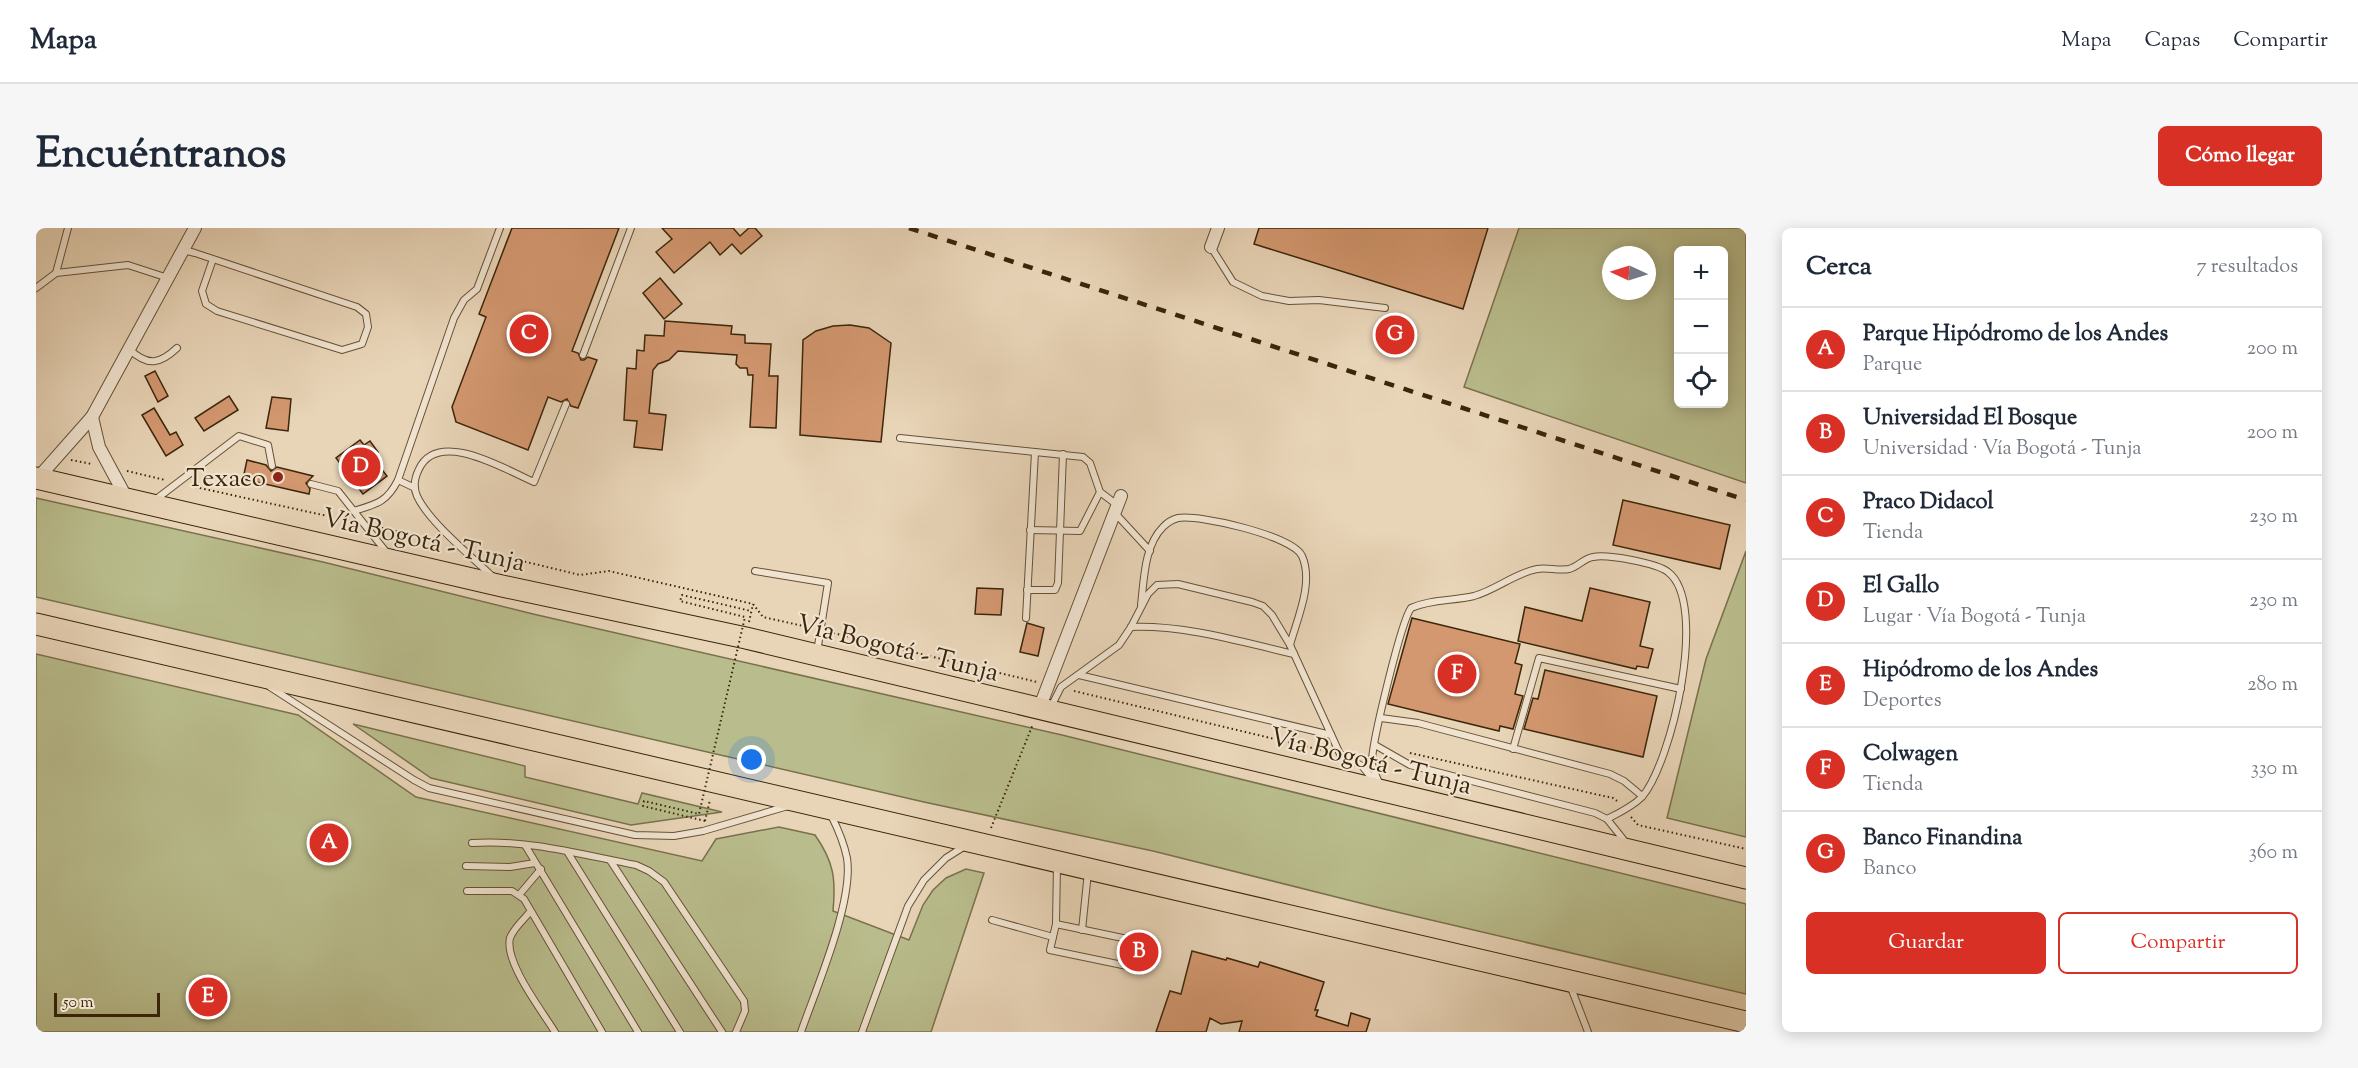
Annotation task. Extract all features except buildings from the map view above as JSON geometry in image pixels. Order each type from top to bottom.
[{"type":"highway","name":"Vía Bogotá - Tunja","points":[[37,478],[502,586],[816,655],[1746,878]]},
{"type":"highway","points":[[36,624],[1746,1022]]},
{"type":"street","points":[[37,478],[92,417],[195,228]]},
{"type":"street","points":[[1211,247],[1218,228]]},
{"type":"street","points":[[92,417],[99,447],[127,499]]},
{"type":"street","points":[[1044,710],[1048,684],[1117,504]]},
{"type":"lane","points":[[56,273],[68,228]]},
{"type":"lane","points":[[354,511],[375,505],[386,498],[398,480],[454,318],[464,300],[477,289],[500,228]]},
{"type":"lane","points":[[583,355],[631,228]]},
{"type":"lane","points":[[1211,247],[1233,282],[1262,296],[1289,301],[1319,300],[1385,308]]},
{"type":"lane","points":[[183,250],[213,259],[357,307],[366,314],[368,327],[362,344],[342,350],[217,311],[206,304],[202,291],[213,259]]},
{"type":"lane","points":[[36,288],[56,273],[128,265],[168,278]]},
{"type":"lane","points":[[129,349],[144,360],[153,362],[164,360],[177,348]]},
{"type":"lane","points":[[502,586],[459,546],[428,512],[416,495],[416,477],[421,465],[431,455],[444,451],[466,454],[534,482],[566,404]]},
{"type":"lane","points":[[149,504],[239,436],[268,445],[272,466]]},
{"type":"lane","points":[[900,438],[1083,457],[1090,463],[1100,492],[1117,504],[1150,551]]},
{"type":"lane","points":[[1026,618],[1035,452]]},
{"type":"lane","points":[[1027,590],[1051,591],[1055,590],[1058,583],[1063,454]]},
{"type":"lane","points":[[398,480],[415,488]]},
{"type":"lane","points":[[311,484],[338,491],[392,559]]},
{"type":"lane","points":[[1030,531],[1080,531],[1100,492]]},
{"type":"lane","points":[[1140,610],[1146,562],[1155,537],[1163,526],[1176,518],[1190,517],[1263,532],[1294,546],[1302,554],[1306,569],[1306,584],[1290,645]]},
{"type":"lane","points":[[1382,789],[1371,762],[1403,624],[1412,609],[1425,603],[1475,595],[1536,569],[1569,569],[1593,556],[1655,565],[1666,570],[1678,583],[1682,593],[1684,616],[1684,671],[1663,759],[1642,796],[1624,810],[1607,819]]},
{"type":"lane","points":[[755,571],[828,583],[816,655]]},
{"type":"lane","points":[[1044,710],[1061,687],[1119,645],[1148,594],[1157,585],[1178,584],[1263,606],[1272,615],[1290,645],[1340,754],[1362,766],[1382,789]]},
{"type":"lane","points":[[1131,627],[1158,627],[1208,634],[1294,654]]},
{"type":"lane","points":[[1513,749],[1539,658],[1681,689]]},
{"type":"lane","points":[[252,675],[429,788],[635,835],[674,836],[703,831],[802,802]]},
{"type":"lane","points":[[1079,675],[1331,735]]},
{"type":"lane","points":[[1381,718],[1418,723],[1610,774],[1624,781],[1642,796]]},
{"type":"lane","points":[[1375,745],[1410,765],[1595,813],[1607,819],[1632,851]]},
{"type":"lane","points":[[801,1032],[848,888],[848,860],[840,833],[827,808]]},
{"type":"lane","points":[[472,843],[525,845],[636,865],[649,871],[664,882],[744,1001],[745,1011],[736,1032]]},
{"type":"lane","points":[[862,1032],[908,906],[924,880],[939,866],[978,843]]},
{"type":"lane","points":[[525,845],[638,1032]]},
{"type":"lane","points":[[568,853],[680,1032]]},
{"type":"lane","points":[[610,860],[722,1032]]},
{"type":"lane","points":[[1056,924],[1137,941],[1132,967],[1050,950],[1056,924],[1057,861]]},
{"type":"lane","points":[[466,866],[510,867],[535,863]]},
{"type":"lane","points":[[1082,930],[1089,868]]},
{"type":"lane","points":[[519,895],[541,869]]},
{"type":"lane","points":[[467,891],[512,891],[519,895],[602,1032]]},
{"type":"lane","points":[[530,912],[510,938],[510,952],[515,967],[555,1032]]},
{"type":"lane","points":[[992,920],[1053,936]]},
{"type":"lane","points":[[1568,979],[1588,1032]]},
{"type":"path","points":[[57,457],[110,467],[580,575],[609,571],[753,604],[763,617],[1048,684]]},
{"type":"path","points":[[714,781],[705,821],[643,806],[645,801],[699,814],[745,617],[680,601],[682,595],[751,611]]},
{"type":"path","points":[[1061,687],[1340,754]]},
{"type":"path","points":[[978,843],[1044,710]]},
{"type":"path","points":[[1395,756],[1409,752],[1613,798],[1638,825],[1746,849]]},
{"type":"green space","points":[[1519,228],[1746,228],[1746,483],[1464,387]]},
{"type":"green space","points":[[36,498],[323,562],[533,614],[1062,735],[1746,904],[1746,994],[1384,909],[1153,851],[924,802],[36,597]]},
{"type":"green space","points":[[1746,551],[1746,837],[1667,818],[1706,659]]},
{"type":"green space","points":[[36,654],[298,715],[416,797],[702,861],[716,839],[779,827],[815,835],[830,862],[834,880],[833,911],[909,940],[923,905],[933,890],[946,878],[966,869],[984,873],[931,1032],[36,1032]]},
{"type":"green space","points":[[353,724],[525,766],[525,777],[638,804],[642,793],[722,812],[631,825],[431,778]]},
{"type":"railway","points":[[909,228],[1746,500]]},
{"type":"place","name":"Praco Didacol","points":[[529,334]]},
{"type":"place","name":"Banco Finandina","points":[[1395,335]]},
{"type":"place","name":"El Gallo","points":[[361,467]]},
{"type":"place","name":"Texaco","points":[[278,477]]},
{"type":"place","name":"Colwagen","points":[[1457,674]]},
{"type":"place","name":"Parque Hipódromo de los Andes","points":[[329,843]]},
{"type":"place","name":"Universidad El Bosque","points":[[1139,952]]},
{"type":"place","name":"Hipódromo de los Andes","points":[[208,997]]}]
